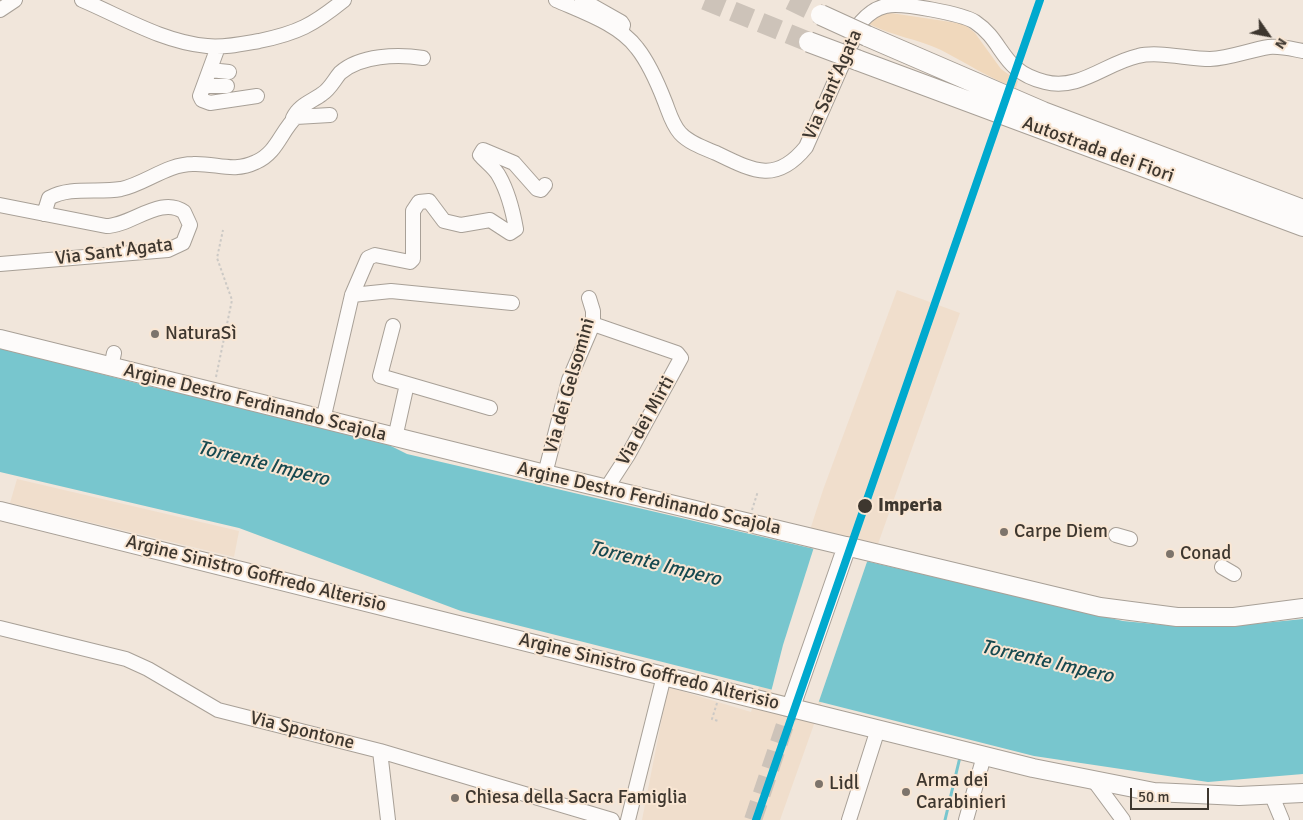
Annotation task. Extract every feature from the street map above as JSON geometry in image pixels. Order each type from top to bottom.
[{"type":"highway","name":"Autostrada dei Fiori","points":[[821,15],[1043,112],[1303,210]]},
{"type":"highway","name":"Autostrada dei Fiori","points":[[809,42],[1303,226]]},
{"type":"main road","name":"Argine Destro Ferdinando Scajola","points":[[0,339],[112,360],[324,420],[395,438],[1100,607],[1142,614],[1177,617],[1234,617],[1303,608]]},
{"type":"main road","name":"Argine Sinistro Goffredo Alterisio","points":[[0,511],[878,728],[984,756],[1096,782],[1154,792],[1272,796],[1303,793]]},
{"type":"main road","points":[[792,707],[847,546]]},
{"type":"street","points":[[0,10],[15,0]]},
{"type":"street","points":[[82,0],[102,4],[156,33],[196,45],[218,46],[254,42],[296,32],[320,19],[344,0]]},
{"type":"street","name":"Via Sant'Agata","points":[[556,0],[621,32],[638,48],[658,84],[679,132],[695,144],[751,169],[762,171],[785,167],[796,160],[806,147],[861,22],[868,14],[884,6],[905,5],[967,18],[981,27],[1014,68],[1036,80],[1051,84],[1074,83],[1123,60],[1140,55],[1217,59],[1241,56],[1267,48],[1303,50]]},
{"type":"street","points":[[582,0],[621,22],[621,32]]},
{"type":"street","points":[[218,46],[200,96],[207,103],[257,96]]},
{"type":"street","points":[[44,214],[49,198],[60,193],[120,189],[169,169],[192,164],[241,168],[257,162],[270,153],[300,108],[322,95],[339,74],[348,68],[362,62],[402,55],[423,58]]},
{"type":"street","points":[[204,86],[228,79],[210,70]]},
{"type":"street","points":[[292,121],[303,115],[330,115]]},
{"type":"street","points":[[324,420],[352,295],[368,258],[376,255],[410,262],[413,259],[413,211],[419,202],[430,201],[444,221],[461,225],[490,220],[510,233],[513,232],[516,229],[515,221],[501,181],[480,155],[483,150],[514,163],[537,189],[541,190],[545,185]]},
{"type":"street","name":"Via Sant'Agata","points":[[0,205],[114,226],[160,208],[171,206],[184,212],[190,225],[183,243],[168,250],[0,264]]},
{"type":"street","points":[[352,295],[391,291],[512,303]]},
{"type":"street","name":"Via dei Gelsomini","points":[[545,474],[569,380],[593,324],[593,311],[588,298]]},
{"type":"street","name":"Via dei Mirti","points":[[593,324],[677,353],[681,358],[628,455],[606,489]]},
{"type":"street","points":[[393,326],[380,376],[490,408]]},
{"type":"street","points":[[395,438],[407,384]]},
{"type":"street","points":[[1116,535],[1130,539]]},
{"type":"street","name":"Via Spontone","points":[[0,628],[126,660],[148,669],[218,710],[380,751],[612,820]]},
{"type":"street","points":[[628,820],[664,676]]},
{"type":"street","points":[[850,820],[878,728]]},
{"type":"street","points":[[380,751],[388,820]]},
{"type":"street","points":[[966,820],[984,756]]},
{"type":"street","points":[[1096,782],[1123,820]]},
{"type":"street","points":[[1272,796],[1282,820]]},
{"type":"path","points":[[214,380],[218,374],[232,300],[217,258],[224,230]]},
{"type":"path","points":[[745,508],[752,510],[758,491]]},
{"type":"path","points":[[718,700],[712,719],[718,721]]},
{"type":"shaded area","points":[[891,13],[964,24],[975,33],[1001,69],[1018,81],[1016,88],[987,75],[941,50],[869,24],[877,15]]},
{"type":"shaded area","name":"Imperia","points":[[897,290],[960,313],[780,820],[642,820],[668,687],[751,712],[823,490]]},
{"type":"shaded area","points":[[17,479],[239,531],[234,557],[10,503]]},
{"type":"water","name":"Torrente Impero","points":[[0,348],[148,386],[371,436],[407,454],[1123,621],[1175,626],[1233,626],[1303,619],[1303,774],[1208,782],[1034,756],[461,611],[239,528],[0,472]]},
{"type":"pier","points":[[814,547],[868,559],[818,704],[771,692],[783,645]]},
{"type":"waterway","points":[[945,820],[960,757]]},
{"type":"tunnel","points":[[705,0],[809,42]]},
{"type":"tunnel","points":[[790,0],[821,15]]},
{"type":"tunnel","points":[[753,820],[791,707]]},
{"type":"transit line","points":[[756,820],[1040,0]]},
{"type":"place","name":"NaturaSì","points":[[155,334]]},
{"type":"place","name":"Imperia","points":[[865,506]]},
{"type":"place","name":"Carpe Diem","points":[[1004,532]]},
{"type":"place","name":"Conad","points":[[1170,554]]},
{"type":"place","name":"Lidl","points":[[819,784]]},
{"type":"place","name":"Arma dei Carabinieri","points":[[906,792]]},
{"type":"place","name":"Chiesa della Sacra Famiglia","points":[[455,798]]}]
